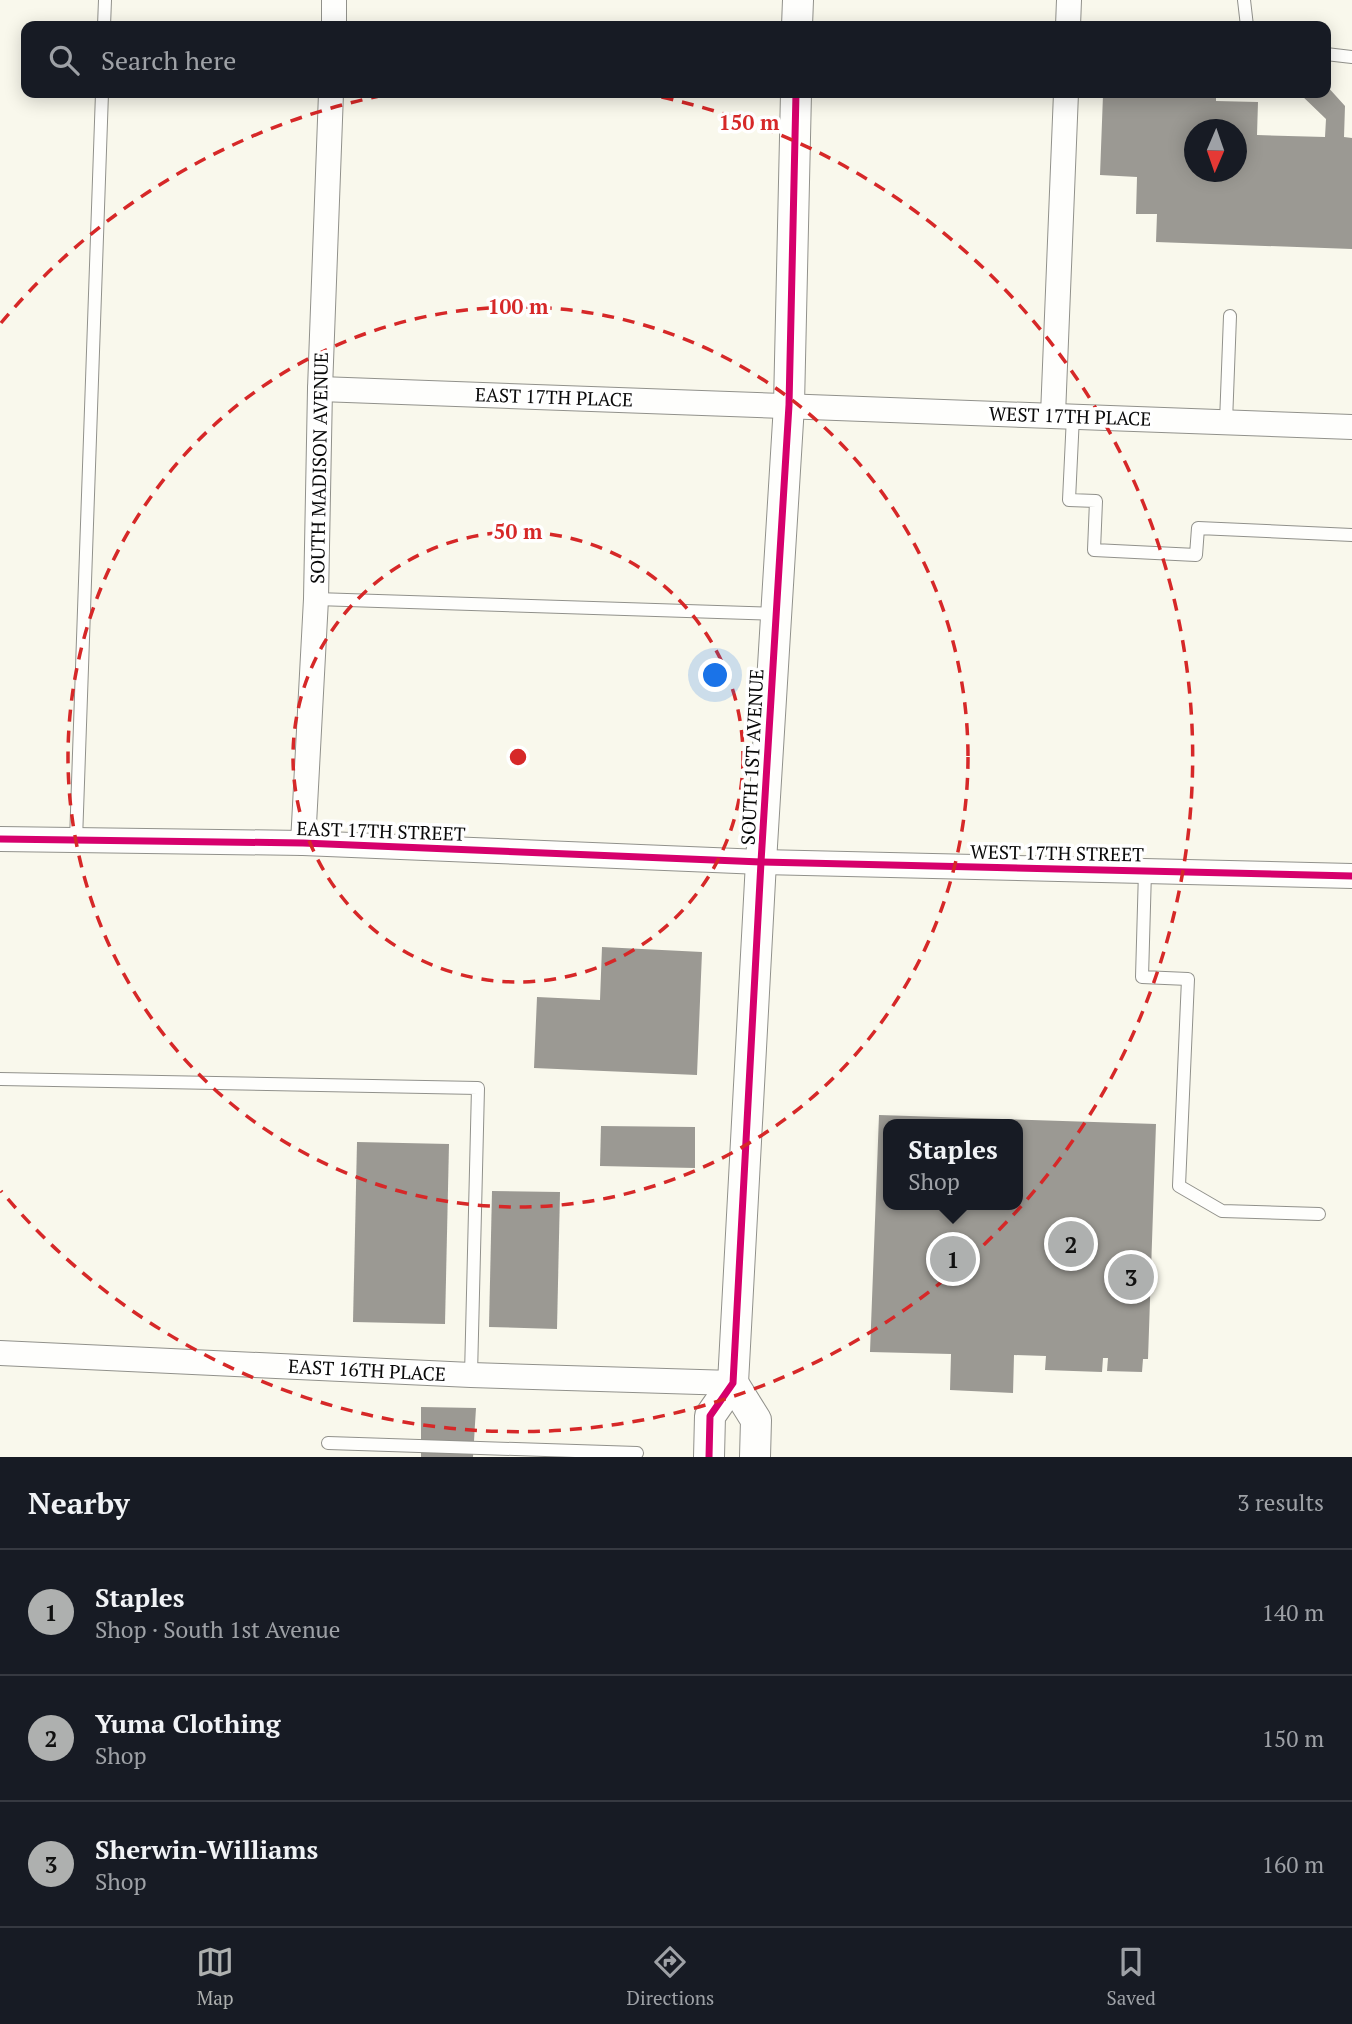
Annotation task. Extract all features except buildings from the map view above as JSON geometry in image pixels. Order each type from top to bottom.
[{"type":"street","points":[[334,0],[334,21]]},
{"type":"street","points":[[797,21],[798,0]]},
{"type":"street","points":[[1068,21],[1069,0]]},
{"type":"street","name":"SOUTH MADISON AVENUE","points":[[303,843],[316,599],[320,389],[331,98]]},
{"type":"street","name":"SOUTH 1ST AVENUE","points":[[733,1383],[789,405],[796,98]]},
{"type":"street","points":[[1063,416],[1066,98]]},
{"type":"street","name":"EAST 17TH PLACE","points":[[320,389],[789,405]]},
{"type":"street","name":"WEST 17TH PLACE","points":[[789,405],[1352,427]]},
{"type":"street","name":"EAST 17TH STREET","points":[[0,839],[303,843],[761,862]]},
{"type":"street","name":"WEST 17TH STREET","points":[[761,862],[1352,876]]},
{"type":"street","name":"EAST 16TH PLACE","points":[[0,1353],[471,1375],[733,1383]]},
{"type":"street","points":[[709,1457],[710,1416],[733,1383],[756,1420],[755,1457]]},
{"type":"lane","points":[[104,21],[105,0]]},
{"type":"lane","points":[[1244,0],[1246,21]]},
{"type":"lane","points":[[1331,55],[1352,57]]},
{"type":"lane","points":[[76,840],[102,98]]},
{"type":"lane","points":[[1226,422],[1230,316]]},
{"type":"lane","points":[[1063,416],[1069,500],[1096,501],[1094,550],[1196,555],[1198,528],[1352,535]]},
{"type":"lane","points":[[316,599],[776,614]]},
{"type":"lane","points":[[1145,871],[1142,977],[1188,979],[1179,1186],[1222,1211],[1320,1214]]},
{"type":"lane","points":[[0,1079],[478,1088],[471,1375]]},
{"type":"lane","points":[[328,1443],[637,1453]]},
{"type":"cycle path","points":[[709,1457],[710,1416],[733,1383],[789,405],[796,98]]},
{"type":"cycle path","points":[[0,839],[303,843],[761,862],[1352,876]]},
{"type":"place","name":"Yuma Clothing","points":[[1071,1244]]},
{"type":"place","name":"Staples","points":[[953,1259]]},
{"type":"place","name":"Sherwin-Williams","points":[[1131,1277]]}]
